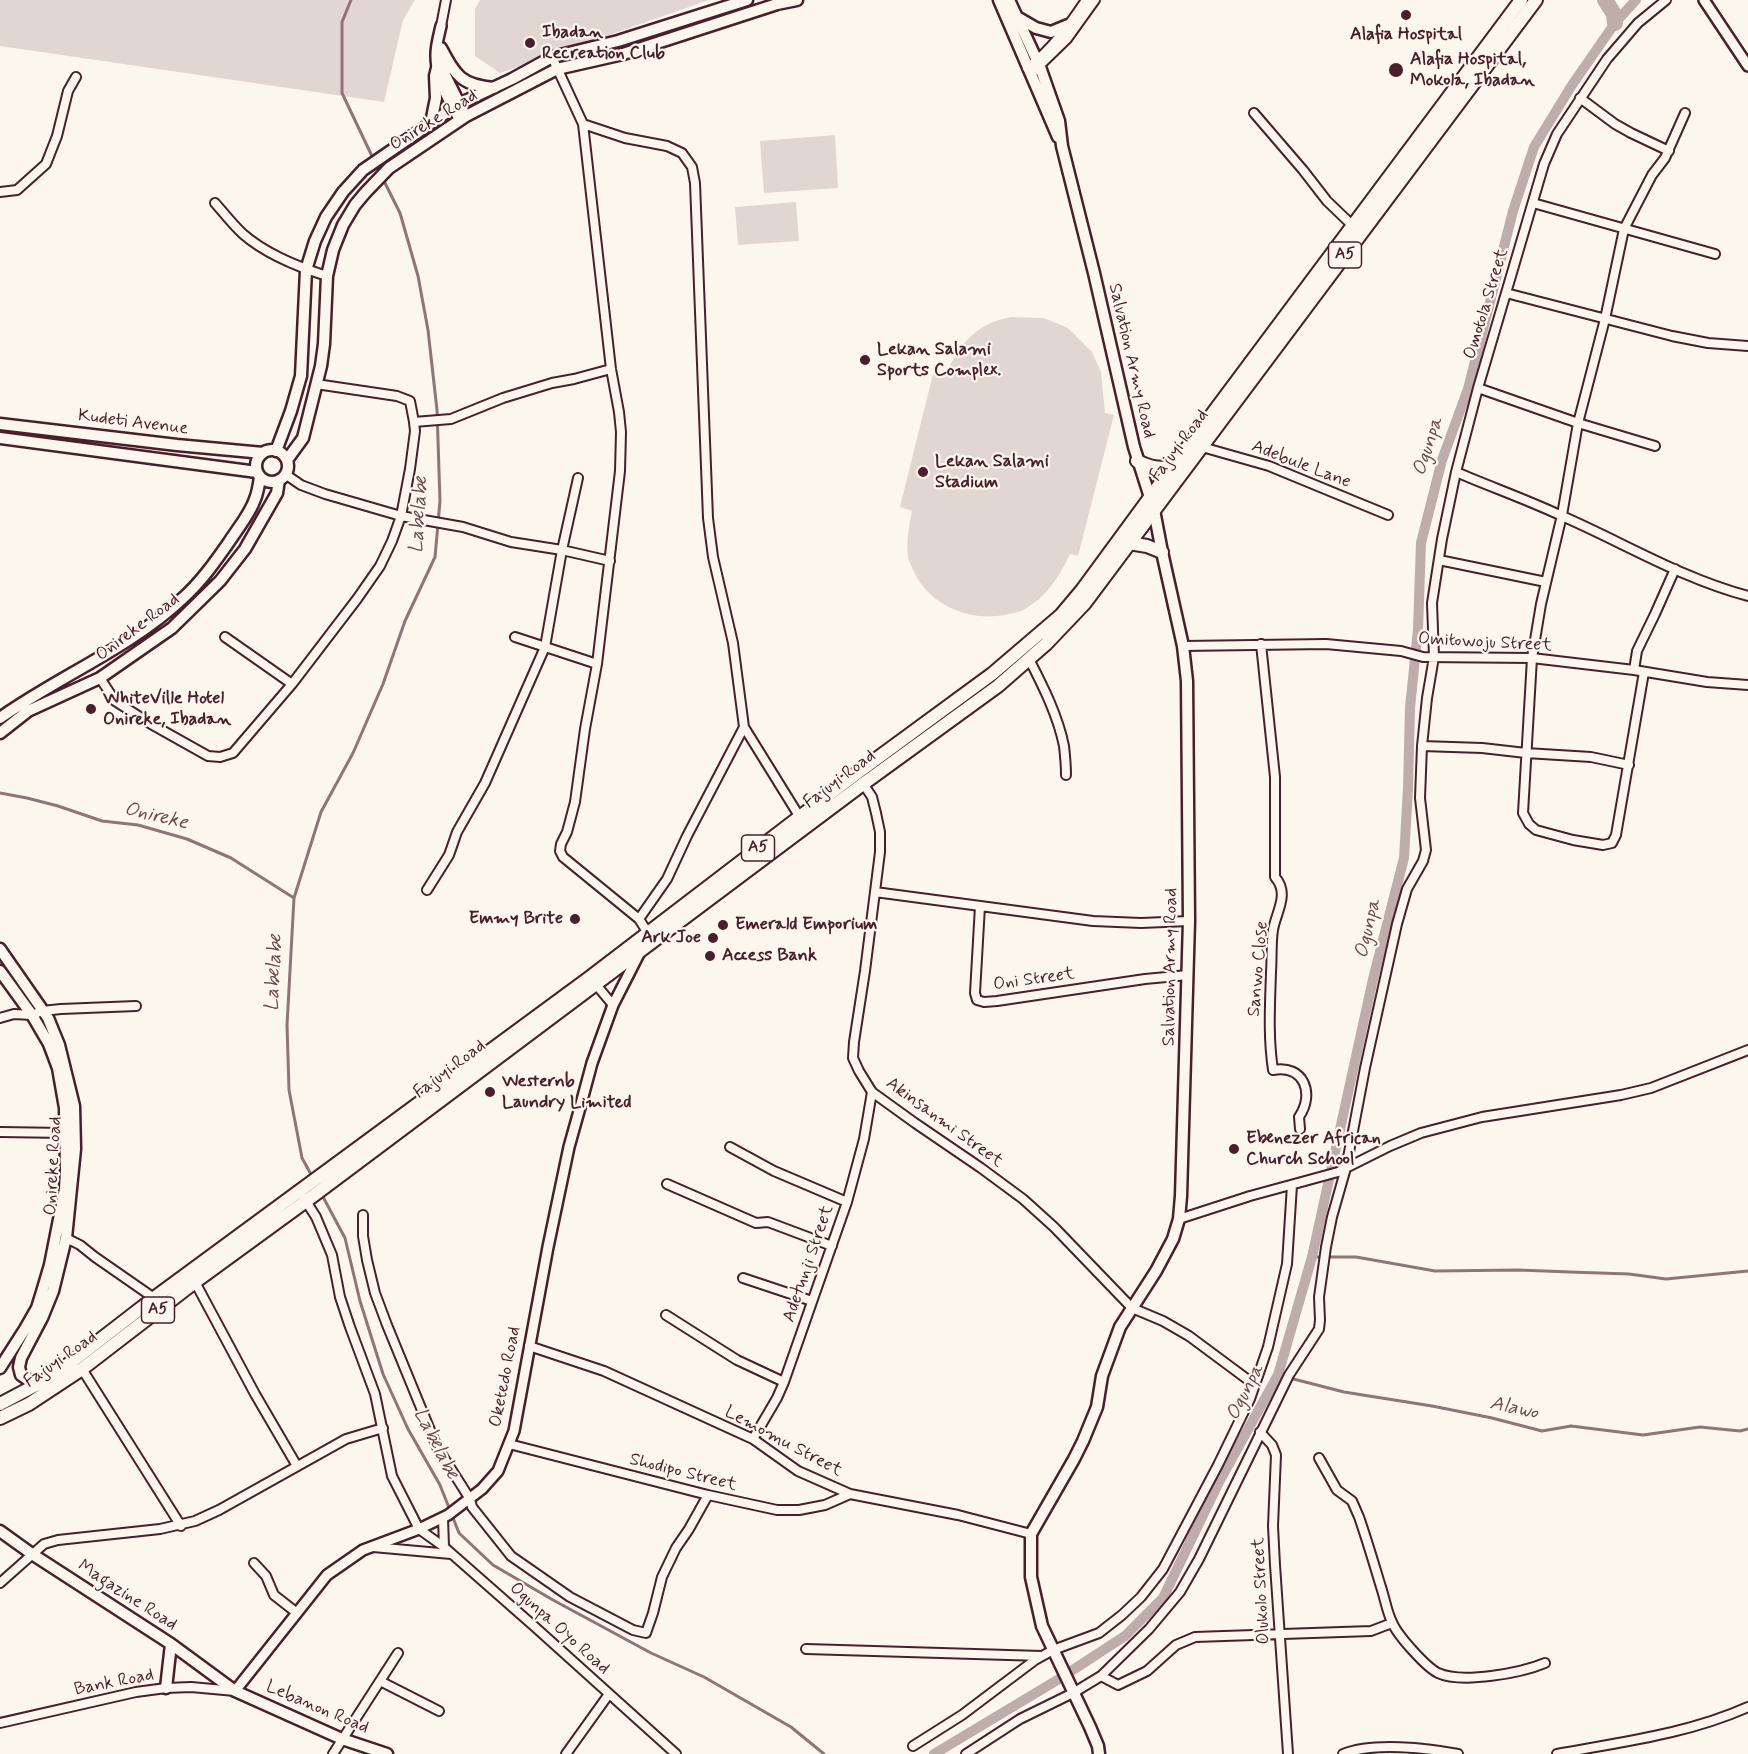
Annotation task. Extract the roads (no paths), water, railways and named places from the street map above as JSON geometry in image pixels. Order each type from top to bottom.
[{"type":"highway","name":"Fajuyi Road","points":[[592,981],[640,952],[808,827],[860,778],[992,674],[1060,615],[1082,590],[1521,0]]},
{"type":"highway","name":"Fajuyi Road","points":[[0,1418],[29,1404],[82,1369],[307,1194],[592,981],[648,933],[800,816],[998,686],[1046,644],[1085,603],[1536,0]]},
{"type":"highway","points":[[1137,461],[1153,468],[1164,469],[1173,466]]},
{"type":"highway","points":[[1129,543],[1147,546],[1162,552]]},
{"type":"highway","name":"Fajuyi Road","points":[[0,1404],[53,1376],[154,1299],[307,1194]]},
{"type":"main road","name":"Onireke Road","points":[[276,451],[301,376],[306,270],[315,241],[326,218],[343,192],[363,170],[456,106],[552,57],[618,41],[747,0]]},
{"type":"main road","name":"Onireke Road","points":[[287,460],[303,438],[321,366],[327,276],[333,250],[343,225],[355,205],[389,168],[463,118],[557,69],[623,54],[777,4],[797,0]]},
{"type":"main road","name":"Salvation Army Road","points":[[999,0],[1033,68]]},
{"type":"main road","name":"Salvation Army Road","points":[[1009,0],[1062,146],[1137,461],[1151,496],[1183,646],[1189,713],[1188,975],[1179,1219],[1173,1239],[1156,1271],[1120,1327],[1102,1376],[1096,1407],[1083,1441],[1031,1534],[1031,1577],[1042,1626],[1090,1727],[1099,1754]]},
{"type":"main road","points":[[1017,17],[1036,28],[1050,32],[1068,25]]},
{"type":"main road","points":[[441,48],[451,67],[467,83],[494,88]]},
{"type":"main road","points":[[431,123],[436,98],[437,68]]},
{"type":"main road","name":"Kudeti Avenue","points":[[0,424],[263,453]]},
{"type":"main road","name":"Kudeti Avenue","points":[[0,438],[259,474]]},
{"type":"main road","points":[[269,450],[276,451],[287,460],[288,465],[282,477],[272,482],[259,474],[257,462],[263,453],[269,450]]},
{"type":"main road","name":"Onireke Road","points":[[0,733],[25,707],[151,624],[183,598],[212,568],[250,509],[256,499],[259,474]]},
{"type":"main road","name":"Onireke Road","points":[[0,718],[100,678],[172,628],[220,581],[245,549],[277,493],[282,477]]},
{"type":"main road","name":"Onireke Road","points":[[0,950],[37,1013],[58,1068],[65,1108],[65,1190],[50,1265],[37,1308],[0,1368]]},
{"type":"main road","name":"Onireke Road","points":[[0,971],[37,1013],[48,1018],[59,1045],[74,1106],[75,1149],[66,1238],[53,1291],[21,1358],[19,1367],[21,1375],[36,1385]]},
{"type":"main road","name":"Magazine Road","points":[[0,1531],[171,1644],[235,1691]]},
{"type":"main road","points":[[166,1688],[171,1644]]},
{"type":"main road","name":"Lebanon Road","points":[[235,1691],[342,1739],[387,1754]]},
{"type":"street","points":[[446,0],[436,54],[437,68],[440,81],[463,118]]},
{"type":"street","points":[[1033,68],[1086,0]]},
{"type":"street","points":[[1033,68],[1067,39],[1095,0]]},
{"type":"street","name":"Omotola Street","points":[[966,1754],[1071,1689],[1101,1676],[1149,1629],[1180,1592],[1199,1559],[1288,1377],[1318,1329],[1319,1297],[1332,1217],[1397,924],[1407,889],[1423,861],[1426,850],[1420,798],[1422,746],[1434,657],[1432,603],[1438,560],[1456,472],[1478,388],[1544,164],[1557,134],[1607,59],[1638,23],[1666,0]]},
{"type":"street","points":[[1704,0],[1748,66]]},
{"type":"street","points":[[441,26],[441,48],[446,76],[456,106]]},
{"type":"street","points":[[552,57],[583,124],[611,369],[621,432],[620,471],[597,664],[575,802],[560,851],[563,856],[639,919],[648,933]]},
{"type":"street","points":[[0,192],[17,190],[46,164],[57,136],[68,91],[76,77]]},
{"type":"street","points":[[1580,98],[1623,129],[1669,151]]},
{"type":"street","points":[[1644,672],[1616,835],[1612,843],[1603,845],[1573,840],[1536,830],[1529,824],[1523,813],[1532,658],[1546,582],[1562,515],[1578,423],[1605,319],[1624,229],[1652,175],[1669,151],[1685,112]]},
{"type":"street","points":[[1254,113],[1327,201],[1353,226]]},
{"type":"street","points":[[583,124],[625,138],[667,146],[682,153],[692,167],[695,183],[708,518],[713,557],[733,643],[744,727],[808,827]]},
{"type":"street","points":[[215,203],[242,234],[260,247],[306,270],[327,276]]},
{"type":"street","points":[[1533,203],[1715,254]]},
{"type":"street","points":[[1506,293],[1699,342],[1748,346]]},
{"type":"street","points":[[414,422],[451,419],[502,398],[611,369]]},
{"type":"street","points":[[100,678],[116,701],[208,756],[220,757],[233,753],[292,684],[357,600],[380,566],[401,516],[410,470],[414,422],[410,401],[396,396],[316,384]]},
{"type":"street","points":[[1478,388],[1578,423],[1655,446]]},
{"type":"street","name":"Adebule Lane","points":[[1202,447],[1269,466],[1388,515]]},
{"type":"street","points":[[1456,472],[1562,515],[1675,569],[1731,592],[1748,596]]},
{"type":"street","points":[[282,477],[325,494],[401,516],[464,527],[511,542],[610,561]]},
{"type":"street","points":[[427,890],[449,855],[457,832],[485,783],[545,647],[562,550],[578,478]]},
{"type":"street","points":[[1438,560],[1546,582]]},
{"type":"street","points":[[1634,670],[1637,651],[1675,569]]},
{"type":"street","points":[[515,636],[597,664]]},
{"type":"street","points":[[225,637],[292,684]]},
{"type":"street","name":"Sanwo Close","points":[[1261,644],[1275,777],[1275,877],[1279,882],[1283,900],[1273,930],[1270,1049],[1274,1070],[1285,1068],[1295,1073],[1305,1083],[1306,1101],[1305,1108],[1299,1117],[1300,1129]]},
{"type":"street","name":"Omitowoju Street","points":[[1183,646],[1326,644],[1401,651],[1423,657],[1532,658],[1634,670],[1707,682],[1748,685]]},
{"type":"street","points":[[1029,659],[1039,678],[1061,735],[1066,774]]},
{"type":"street","points":[[639,919],[667,879],[744,727]]},
{"type":"street","points":[[1422,746],[1482,748],[1591,757],[1629,765]]},
{"type":"street","name":"Akinsanmi Street","points":[[860,778],[872,797],[880,832],[880,852],[854,1042],[853,1058],[859,1071],[872,1092],[1023,1199],[1054,1227],[1132,1308]]},
{"type":"street","points":[[875,892],[1093,921],[1141,923],[1189,921]]},
{"type":"street","name":"Oni Street","points":[[980,906],[975,993],[977,1000],[997,1001],[1145,979],[1188,975]]},
{"type":"street","name":"Oketedo Road","points":[[235,1691],[327,1575],[363,1550],[445,1517],[482,1489],[498,1471],[514,1431],[548,1247],[570,1146],[592,1063],[613,1005],[640,952]]},
{"type":"street","points":[[592,981],[613,1005]]},
{"type":"street","points":[[0,1018],[14,1014],[61,1009],[136,1006]]},
{"type":"street","points":[[1179,1219],[1342,1170],[1421,1133],[1482,1117],[1621,1095],[1651,1088],[1748,1050]]},
{"type":"street","name":"Adetunji Street","points":[[753,1439],[784,1382],[832,1246],[847,1202],[864,1138],[872,1092]]},
{"type":"street","points":[[0,1132],[65,1132]]},
{"type":"street","points":[[730,1147],[774,1171],[847,1202]]},
{"type":"street","points":[[667,1184],[756,1222],[768,1222],[832,1246]]},
{"type":"street","points":[[806,1649],[1055,1655],[1099,1633],[1142,1597],[1162,1569],[1188,1522],[1241,1418],[1255,1385],[1268,1347],[1287,1264],[1292,1185]]},
{"type":"street","points":[[307,1194],[332,1255],[340,1297],[375,1394],[384,1428],[392,1476],[419,1529]]},
{"type":"street","points":[[363,1215],[363,1236],[375,1293],[437,1446],[472,1507],[511,1556],[570,1597],[633,1630],[645,1633],[653,1613],[662,1577],[676,1548],[708,1496]]},
{"type":"street","points":[[66,1238],[80,1245],[154,1299]]},
{"type":"street","points":[[743,1278],[812,1301]]},
{"type":"street","points":[[195,1282],[249,1384],[297,1466]]},
{"type":"street","points":[[1132,1308],[1163,1321],[1189,1336],[1255,1385]]},
{"type":"street","points":[[666,1315],[737,1360],[784,1382]]},
{"type":"street","name":"Lemomu Street","points":[[530,1346],[604,1371],[753,1439],[798,1471],[850,1494],[958,1515],[1031,1534]]},
{"type":"street","points":[[82,1369],[181,1526]]},
{"type":"street","points":[[0,1583],[44,1544],[57,1540],[181,1526],[219,1510],[346,1439],[384,1428]]},
{"type":"street","name":"Olukolo Street","points":[[1260,1432],[1272,1445],[1276,1455],[1273,1526],[1288,1754]]},
{"type":"street","name":"Shodipo Street","points":[[509,1444],[708,1496],[777,1510],[799,1510],[825,1505],[850,1494]]},
{"type":"street","points":[[1319,1458],[1337,1490],[1352,1501],[1392,1623],[1408,1645],[1429,1666],[1437,1672],[1453,1677],[1477,1677],[1514,1674],[1545,1663]]},
{"type":"street","points":[[444,1547],[445,1517]]},
{"type":"street","name":"Ogunpa Oyo Road","points":[[419,1529],[444,1547],[676,1754]]},
{"type":"street","points":[[372,1547],[451,1554]]},
{"type":"street","points":[[254,1563],[266,1576],[274,1595],[297,1613]]},
{"type":"street","points":[[1101,1676],[1118,1685],[1133,1679],[1176,1645],[1195,1637],[1371,1631],[1392,1623]]},
{"type":"street","points":[[333,1754],[398,1653]]},
{"type":"street","points":[[913,1746],[962,1715],[1042,1656]]},
{"type":"street","points":[[380,1681],[439,1711]]},
{"type":"street","name":"Bank Road","points":[[0,1723],[136,1692],[190,1687],[235,1691]]},
{"type":"street","points":[[566,1754],[609,1694]]},
{"type":"street","points":[[1557,1754],[1682,1731],[1748,1707]]},
{"type":"street","points":[[1343,1754],[1373,1748],[1440,1750],[1458,1754]]},
{"type":"waterway","name":"Labelabe","points":[[351,0],[342,22],[342,93],[380,173]]},
{"type":"waterway","points":[[1605,0],[1614,14],[1615,23]]},
{"type":"waterway","name":"Ogunpa","points":[[934,1754],[1059,1679],[1125,1636],[1163,1598],[1219,1482],[1278,1375],[1312,1257],[1373,979],[1404,858],[1410,708],[1418,629],[1421,543],[1442,460],[1468,389],[1513,211],[1534,147],[1572,85],[1615,23],[1636,0]]},
{"type":"waterway","name":"Labelabe","points":[[313,1178],[302,1158],[289,1090],[287,1025],[294,898],[321,812],[353,753],[383,684],[405,621],[435,557],[440,501],[437,410],[428,330],[418,276],[400,213],[383,179]]},
{"type":"waterway","name":"Onireke","points":[[0,793],[58,806],[102,821],[138,825],[187,839],[231,858],[294,898]]},
{"type":"waterway","name":"Labelabe","points":[[322,1195],[345,1238],[360,1301],[383,1374],[408,1429],[440,1485],[459,1533],[493,1565],[651,1653],[704,1677],[791,1727],[824,1754]]},
{"type":"waterway","points":[[1312,1257],[1356,1257],[1435,1271],[1518,1270],[1629,1274],[1666,1279],[1748,1271]]},
{"type":"waterway","name":"Alawo","points":[[1278,1375],[1344,1392],[1432,1406],[1542,1431],[1571,1426],[1643,1435],[1700,1427],[1740,1431],[1748,1429]]},
{"type":"place","name":"Alafia Hospital","points":[[1406,15]]},
{"type":"place","name":"Ibadan Recreation Club","points":[[530,43]]},
{"type":"place","name":"Alafia Hospital, Mokola, Ibadan","points":[[1396,70]]},
{"type":"place","name":"Lekan Salami Sports Complex.","points":[[865,360]]},
{"type":"place","name":"Lekan Salami Stadium","points":[[923,472]]},
{"type":"place","name":"WhiteVille Hotel Onireke, Ibadan","points":[[91,709]]},
{"type":"place","name":"Emmy Brite","points":[[575,919]]},
{"type":"place","name":"Emerald Emporium","points":[[723,925]]},
{"type":"place","name":"Ark Joe","points":[[713,938]]},
{"type":"place","name":"Access Bank","points":[[710,956]]},
{"type":"place","name":"Westernb Laundry Limited","points":[[490,1092]]},
{"type":"place","name":"Ebenezer African Church School","points":[[1234,1149]]}]
